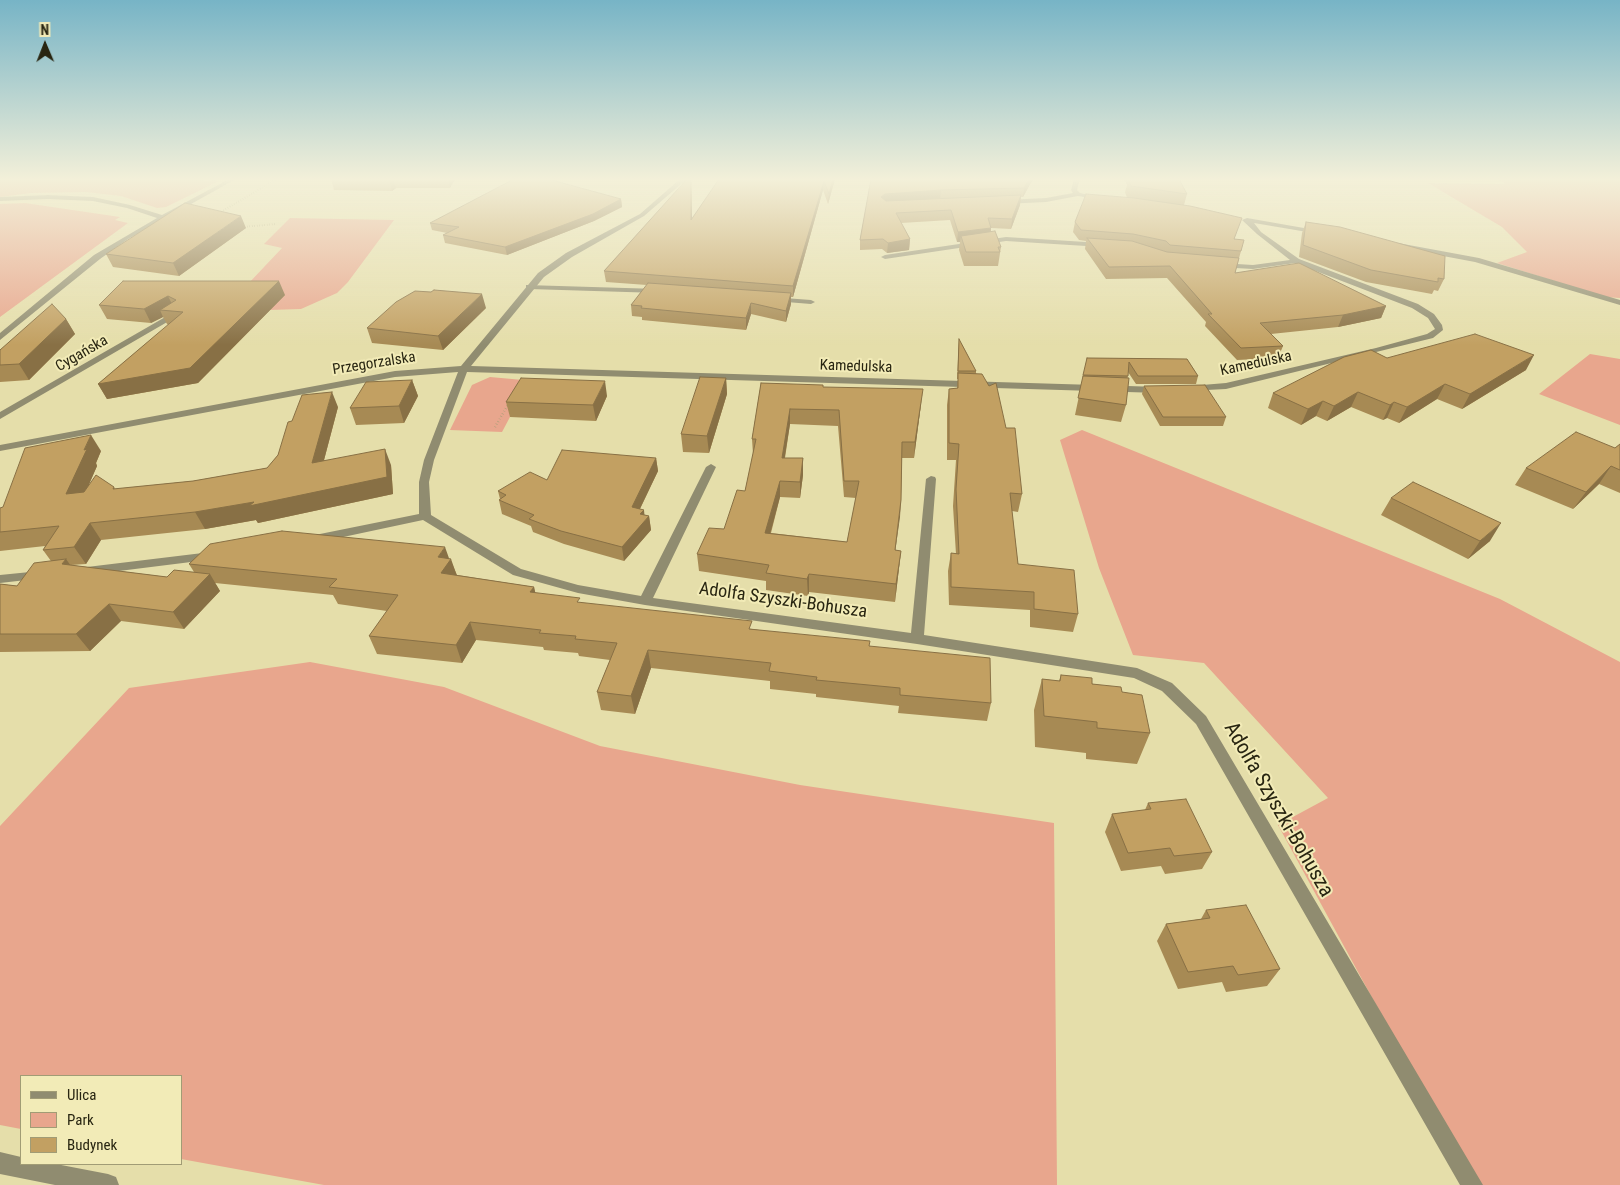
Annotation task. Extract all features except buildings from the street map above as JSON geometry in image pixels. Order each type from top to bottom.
[{"type":"street","points":[[0,337],[98,257],[134,234]]},
{"type":"street","points":[[299,542],[425,516],[424,482],[429,460],[464,369],[541,274],[569,255],[607,234]]},
{"type":"street","name":"Kamedulska","points":[[464,369],[1171,390],[1226,386],[1254,380],[1430,336],[1439,330],[1438,325],[1431,316],[1415,306],[1296,261],[1261,234]]},
{"type":"street","points":[[885,256],[1006,239],[1111,246]]},
{"type":"street","points":[[1392,244],[1476,260],[1620,303]]},
{"type":"street","points":[[1210,264],[1253,268],[1296,261]]},
{"type":"street","points":[[529,287],[664,291]]},
{"type":"street","points":[[762,298],[811,302]]},
{"type":"street","name":"Cygańska","points":[[0,416],[177,314]]},
{"type":"street","name":"Przegorzalska","points":[[2,450],[386,376],[464,369]]},
{"type":"street","points":[[645,601],[711,468]]},
{"type":"street","points":[[917,639],[931,479]]},
{"type":"street","name":"Adolfa Szyszki-Bohusza","points":[[425,516],[516,572],[578,589],[645,601],[917,639],[1137,673],[1167,687],[1201,720],[1472,1185]]},
{"type":"street","points":[[75,572],[221,555]]},
{"type":"street","points":[[0,579],[56,574]]},
{"type":"street","points":[[0,1163],[108,1185]]},
{"type":"path","points":[[495,427],[530,371]]},
{"type":"green space","points":[[0,234],[113,234],[0,317]]},
{"type":"green space","points":[[274,234],[383,234],[348,282],[337,293],[301,309],[269,310],[247,285],[282,248],[264,244]]},
{"type":"green space","points":[[1509,234],[1620,234],[1620,298],[1605,297],[1497,263],[1527,252]]},
{"type":"green space","points":[[1590,354],[1620,359],[1620,425],[1539,394]]},
{"type":"green space","points":[[490,377],[523,380],[510,417],[502,432],[450,430],[472,385]]},
{"type":"green space","points":[[1082,430],[1500,599],[1620,662],[1620,1185],[1474,1185],[1278,825],[1328,798],[1204,663],[1133,655],[1099,568],[1060,440]]},
{"type":"green space","points":[[310,662],[444,687],[600,746],[800,785],[1054,823],[1057,1185],[324,1185],[182,1159],[182,1075],[20,1075],[20,1129],[0,1125],[0,826],[129,688]]}]
